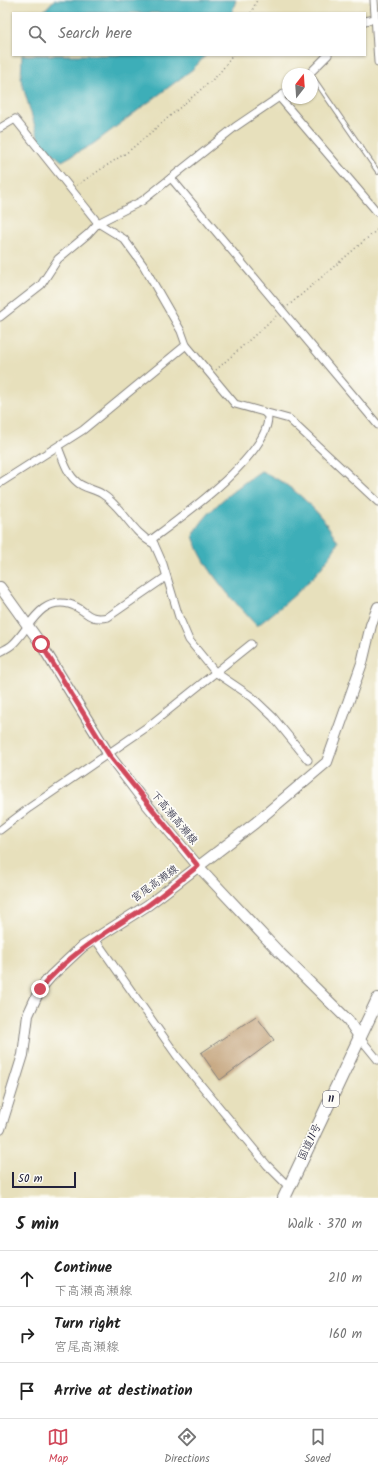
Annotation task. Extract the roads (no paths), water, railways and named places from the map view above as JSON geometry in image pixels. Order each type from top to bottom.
[{"type":"highway","name":"国道11号","points":[[286,1193],[378,999]]},
{"type":"main road","name":"下高瀬高瀬線","points":[[0,587],[28,624],[109,755],[198,866],[277,950],[344,1015],[360,1038]]},
{"type":"main road","name":"宮尾高瀬線","points":[[0,1129],[23,1055],[28,1015],[34,998],[51,976],[70,958],[95,939],[148,905],[254,823],[328,762],[362,663],[372,620],[378,607]]},
{"type":"street","points":[[374,0],[378,62]]},
{"type":"street","points":[[366,21],[375,19]]},
{"type":"street","points":[[316,68],[327,56]]},
{"type":"street","points":[[0,317],[41,285],[58,259],[88,234],[98,223],[142,201],[235,127],[280,98],[378,213]]},
{"type":"street","points":[[0,128],[15,119],[98,223],[124,239],[143,265],[181,332],[186,345],[212,374],[235,404],[289,419],[352,480],[378,502]]},
{"type":"street","points":[[171,178],[281,312],[378,424]]},
{"type":"street","points":[[0,483],[83,430],[186,345]]},
{"type":"street","points":[[265,413],[268,416],[268,422],[264,433],[241,465],[189,512],[152,539],[163,564],[179,617],[189,640],[215,672],[252,697],[273,717],[308,760]]},
{"type":"street","points":[[58,447],[70,473],[77,483],[102,494],[126,517],[142,538],[154,544]]},
{"type":"street","points":[[0,652],[13,644],[36,614],[48,606],[63,602],[73,605],[85,614],[98,619],[108,617],[126,607],[166,577]]},
{"type":"street","points":[[0,830],[29,808],[109,755],[150,725],[251,644]]},
{"type":"street","points":[[95,939],[177,1056],[266,1165],[286,1193]]},
{"type":"street","points":[[360,1038],[378,1060]]},
{"type":"lane","points":[[318,86],[378,172]]},
{"type":"water","points":[[54,0],[236,0],[232,12],[43,12]]},
{"type":"water","points":[[22,56],[205,56],[193,69],[93,144],[62,161],[40,143],[21,80]]},
{"type":"water","points":[[261,471],[285,484],[306,500],[323,520],[338,542],[323,566],[313,577],[291,598],[257,626],[229,595],[212,573],[204,561],[193,536],[214,508],[242,484]]}]
